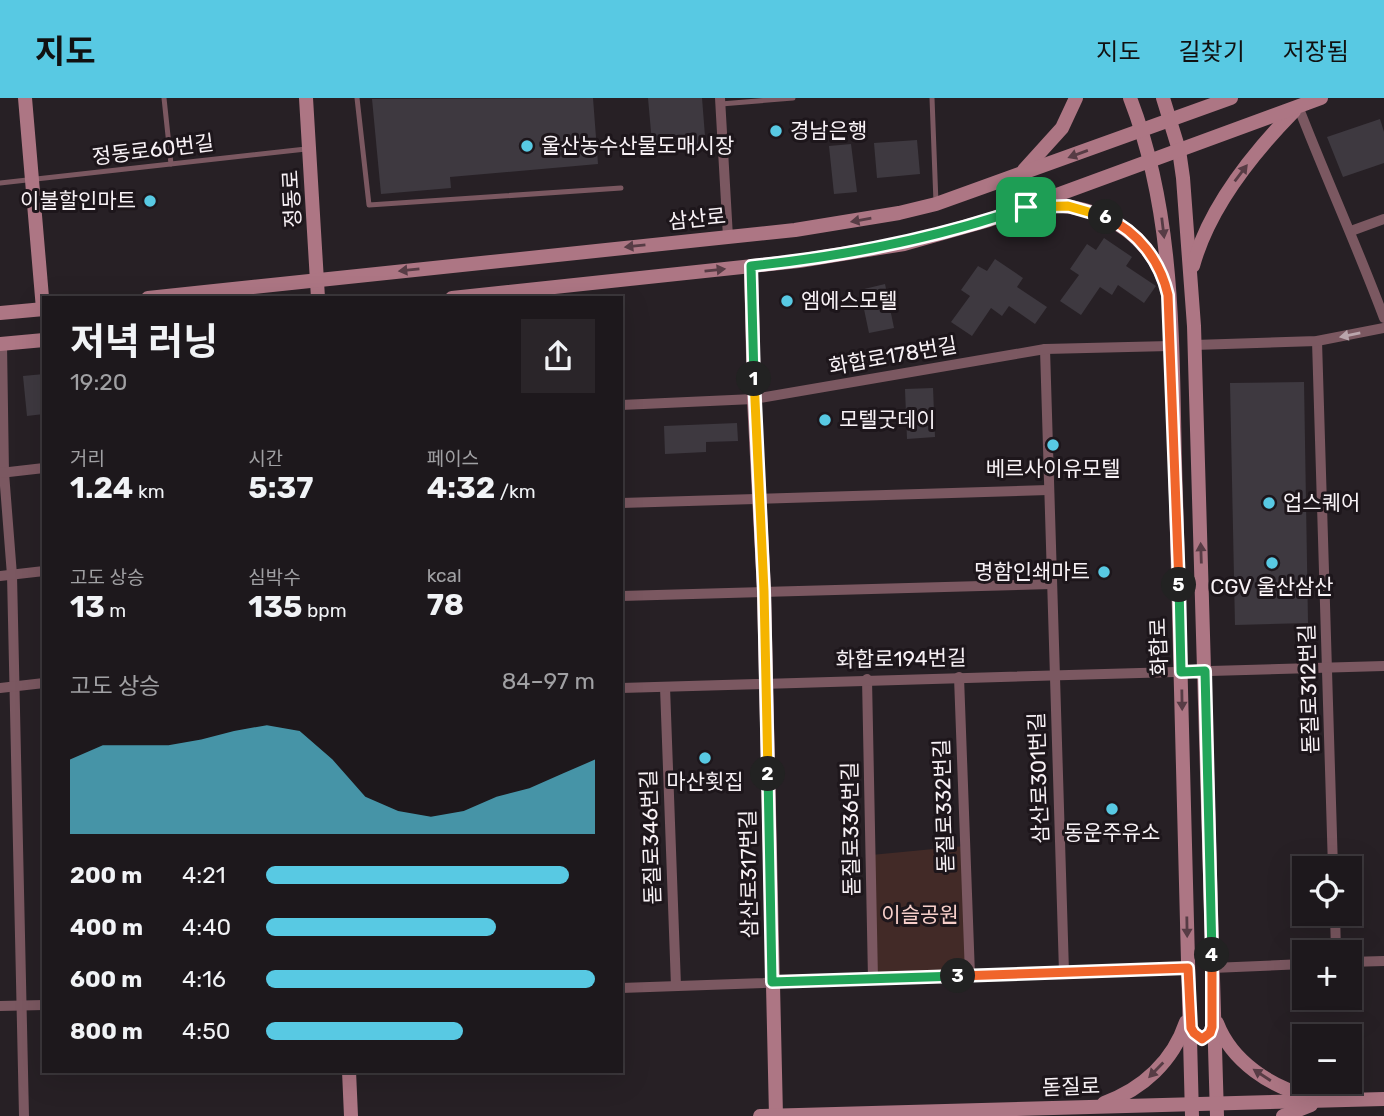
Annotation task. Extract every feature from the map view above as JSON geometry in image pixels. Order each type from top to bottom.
[{"type":"main road","points":[[25,98],[42,296]]},
{"type":"main road","name":"정동로","points":[[306,98],[318,296]]},
{"type":"main road","points":[[1008,180],[1037,159],[1062,128],[1076,98]]},
{"type":"main road","name":"화합로","points":[[1130,98],[1152,160],[1167,261],[1192,1110]]},
{"type":"main road","points":[[1163,98],[1179,150],[1194,345],[1217,1110]]},
{"type":"main road","name":"삼산로","points":[[167,296],[846,223],[936,204],[1231,98]]},
{"type":"main road","points":[[479,296],[751,266],[904,244],[950,233],[1026,207],[1321,98]]},
{"type":"main road","points":[[1190,277],[1204,236],[1234,182],[1298,106]]},
{"type":"main road","points":[[1026,207],[1055,205],[1082,208],[1121,225],[1150,252],[1168,295]]},
{"type":"main road","name":"삼산로317번길","points":[[751,266],[754,399],[767,682],[776,1116]]},
{"type":"main road","points":[[0,313],[42,309]]},
{"type":"main road","points":[[1,344],[42,340]]},
{"type":"main road","points":[[1189,1012],[1194,1033],[1202,1039],[1210,1033],[1214,1012]]},
{"type":"main road","points":[[1086,1107],[1118,1098],[1155,1073],[1181,1037],[1189,1012]]},
{"type":"main road","points":[[1214,1012],[1228,1045],[1253,1070],[1292,1091],[1325,1101]]},
{"type":"main road","points":[[349,1073],[351,1116]]},
{"type":"main road","name":"돋질로","points":[[760,1116],[1086,1107],[1217,1110],[1384,1099]]},
{"type":"main road","points":[[1283,1116],[1325,1101]]},
{"type":"main road","points":[[1086,1107],[1116,1116]]},
{"type":"street","points":[[720,101],[728,237]]},
{"type":"street","points":[[1298,106],[1339,213],[1351,231],[1384,318]]},
{"type":"street","points":[[1351,231],[1384,219]]},
{"type":"street","points":[[1194,345],[1317,341],[1384,328]]},
{"type":"street","name":"돋질로312번길","points":[[1317,341],[1334,856]]},
{"type":"street","points":[[1,344],[2,473],[12,686],[24,1116]]},
{"type":"street","name":"화합로178번길","points":[[623,405],[754,399],[1045,349],[1170,346]]},
{"type":"street","name":"삼산로301번길","points":[[1045,349],[1063,972]]},
{"type":"street","points":[[2,473],[42,468]]},
{"type":"street","points":[[623,503],[1048,489]]},
{"type":"street","points":[[6,575],[42,571]]},
{"type":"street","points":[[623,596],[1052,584]]},
{"type":"street","name":"화합로194번길","points":[[623,688],[1384,666]]},
{"type":"street","name":"돋질로332번길","points":[[959,677],[970,975]]},
{"type":"street","name":"돋질로336번길","points":[[867,679],[873,979]]},
{"type":"street","points":[[0,688],[42,684]]},
{"type":"street","name":"돋질로346번길","points":[[665,687],[676,986]]},
{"type":"street","points":[[1362,962],[1384,961]]},
{"type":"street","points":[[1212,968],[1292,965]]},
{"type":"street","points":[[623,988],[1188,968]]},
{"type":"street","points":[[0,1006],[42,1005]]},
{"type":"lane","points":[[164,98],[171,164]]},
{"type":"lane","points":[[357,98],[369,205],[621,188]]},
{"type":"lane","points":[[720,101],[793,98]]},
{"type":"lane","points":[[932,98],[936,204]]},
{"type":"lane","name":"정동로60번길","points":[[0,183],[310,149]]},
{"type":"green space","name":"이슬공원","points":[[965,846],[970,975],[873,979],[871,855]]},
{"type":"building","points":[[593,98],[598,164],[450,177],[451,188],[381,194],[372,99]]},
{"type":"building","points":[[648,98],[702,98],[706,149],[653,154]]},
{"type":"building","points":[[1380,119],[1384,132],[1384,163],[1343,177],[1327,137]]},
{"type":"building","points":[[917,140],[920,174],[877,178],[874,143]]},
{"type":"building","points":[[851,144],[857,192],[834,194],[829,146]]},
{"type":"building","points":[[1104,238],[1132,257],[1126,266],[1156,286],[1144,303],[1118,285],[1112,295],[1100,287],[1081,315],[1060,301],[1079,275],[1070,269],[1087,244],[1096,250]]},
{"type":"building","points":[[995,259],[1023,278],[1017,287],[1047,307],[1035,324],[1009,306],[1002,316],[991,308],[972,336],[951,322],[970,296],[961,290],[978,266],[987,271]]},
{"type":"building","points":[[885,284],[894,328],[869,333],[860,290]]},
{"type":"building","points":[[42,374],[42,414],[27,416],[23,376]]},
{"type":"building","name":"업스퀘어","points":[[1304,382],[1308,623],[1235,625],[1230,383]]},
{"type":"building","points":[[933,388],[935,437],[907,439],[905,389]]},
{"type":"building","points":[[737,423],[738,441],[706,442],[706,452],[665,454],[664,426]]},
{"type":"place","name":"경남은행","points":[[776,131]]},
{"type":"place","name":"울산농수산물도매시장","points":[[527,146]]},
{"type":"place","name":"이불할인마트","points":[[150,201]]},
{"type":"place","name":"엠에스모텔","points":[[787,301]]},
{"type":"place","name":"모텔굿데이","points":[[825,420]]},
{"type":"place","name":"베르사이유모텔","points":[[1053,445]]},
{"type":"place","name":"업스퀘어","points":[[1269,503]]},
{"type":"place","name":"CGV 울산삼산","points":[[1272,563]]},
{"type":"place","name":"명함인쇄마트","points":[[1104,572]]},
{"type":"place","name":"마산횟집","points":[[705,758]]},
{"type":"place","name":"동운주유소","points":[[1112,809]]},
{"type":"route","points":[[1068,206],[1110,218],[1132,233],[1150,252],[1168,295],[1181,672],[1205,671],[1214,1012],[1210,1033],[1202,1039],[1197,1037],[1191,1028],[1188,968],[772,982],[767,682],[754,399],[751,266],[904,244],[950,233],[1026,207],[1068,206]]}]
